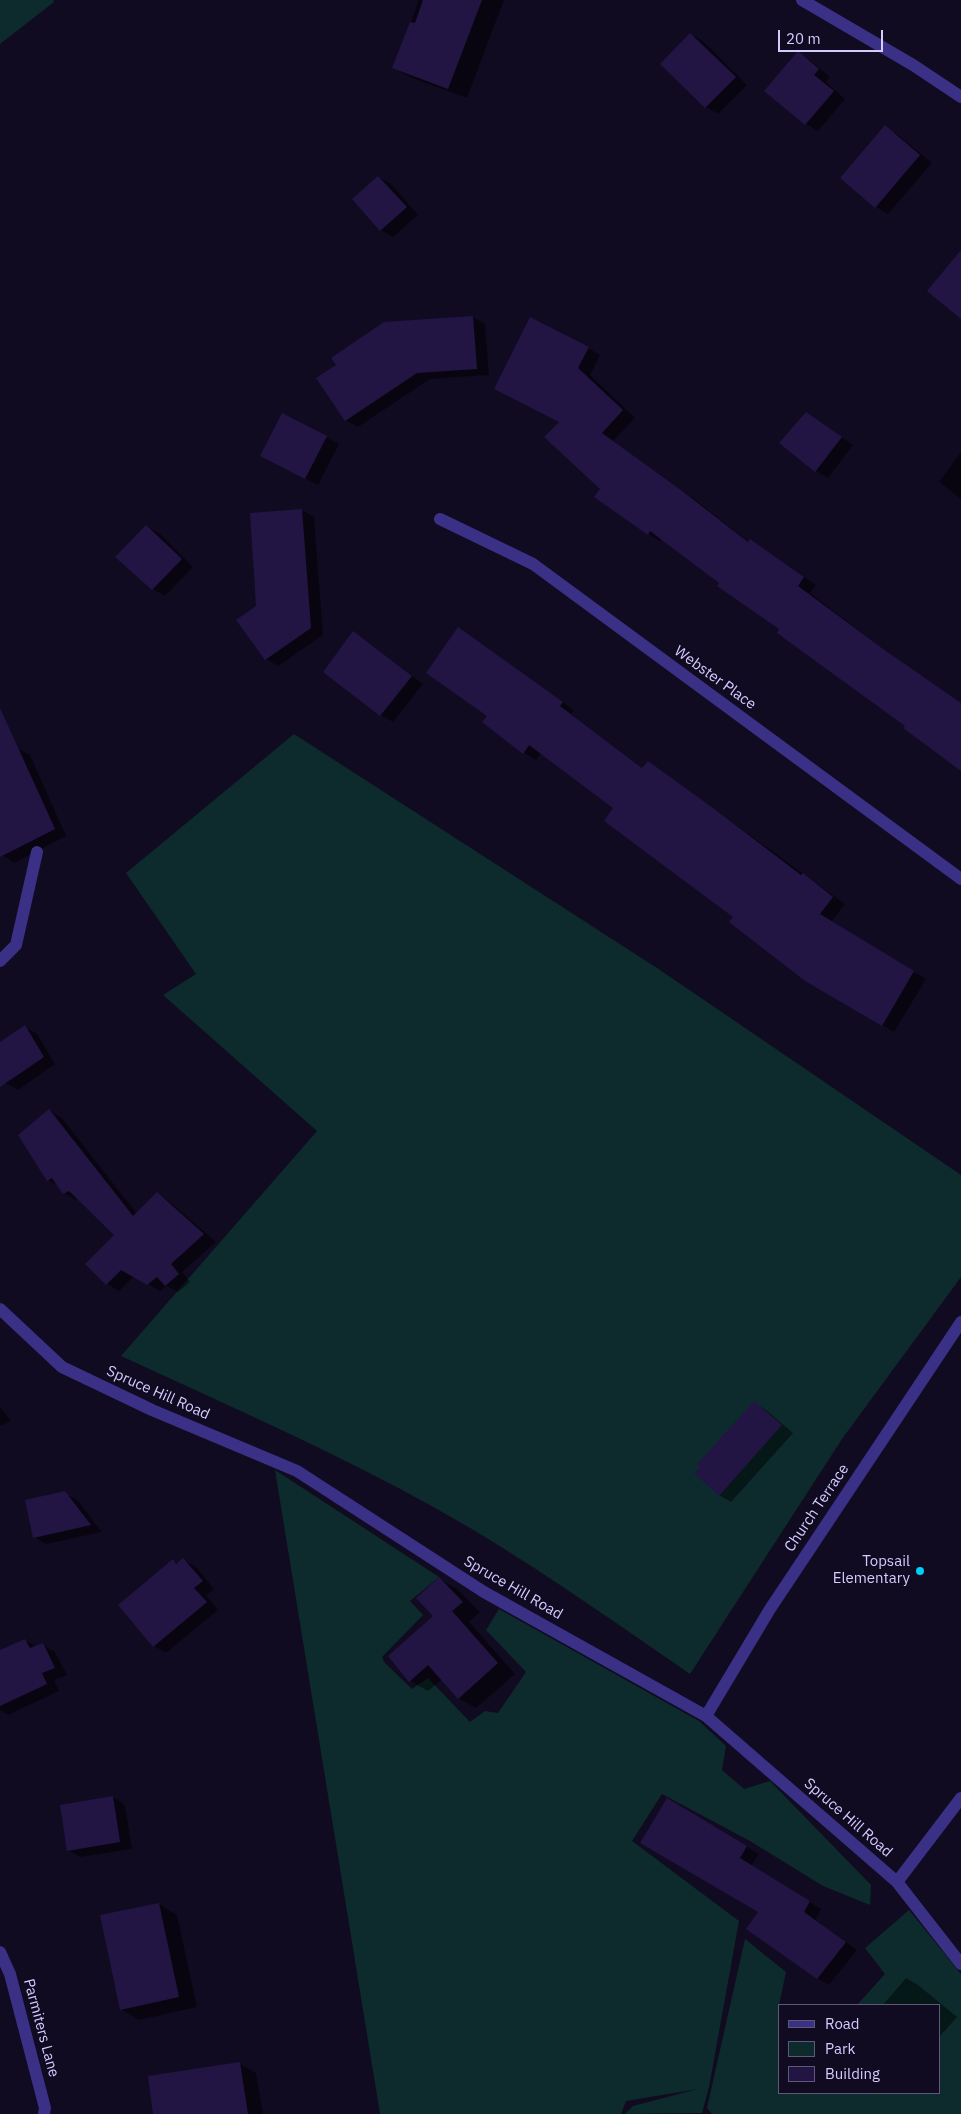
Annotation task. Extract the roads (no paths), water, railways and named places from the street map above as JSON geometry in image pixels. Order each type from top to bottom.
[{"type":"street","points":[[802,0],[913,65],[961,97]]},
{"type":"street","name":"Webster Place","points":[[440,520],[533,564],[961,879]]},
{"type":"street","points":[[0,961],[16,945],[37,852]]},
{"type":"street","name":"Spruce Hill Road","points":[[0,1309],[62,1367],[152,1410],[297,1471],[484,1592],[706,1716],[897,1882],[961,1964]]},
{"type":"street","name":"Church Terrace","points":[[706,1716],[770,1609],[961,1322]]},
{"type":"street","points":[[897,1882],[961,1798]]},
{"type":"street","name":"Parmiters Lane","points":[[0,1952],[10,1974],[45,2108],[44,2114]]},
{"type":"place","name":"Topsail Elementary","points":[[920,1571]]}]
